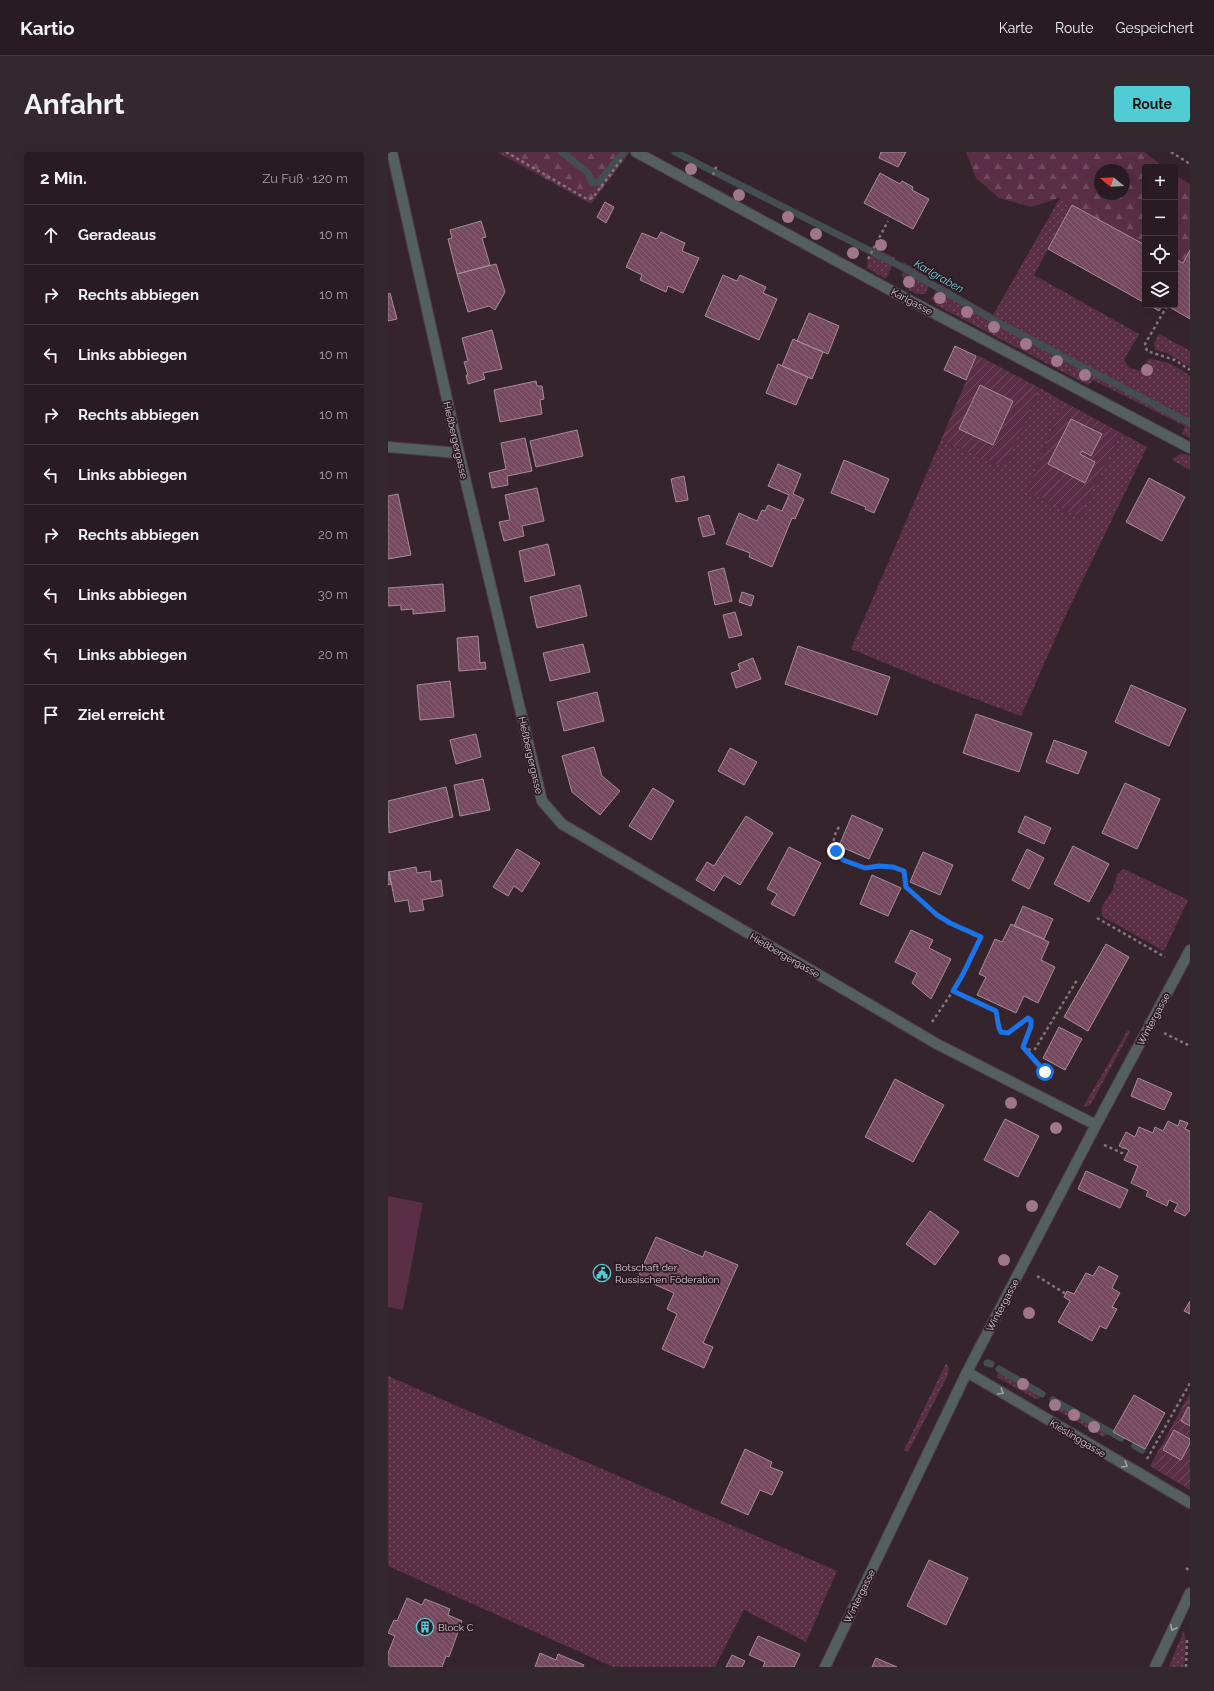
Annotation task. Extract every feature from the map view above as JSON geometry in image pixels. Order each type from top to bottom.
[{"type":"street","name":"Hießbergergasse","points":[[392,152],[459,453],[542,801],[562,824],[937,1044],[1096,1125]]},
{"type":"street","name":"Karlgasse","points":[[636,152],[890,290],[1190,448]]},
{"type":"street","points":[[388,447],[459,453]]},
{"type":"street","name":"Wintergasse","points":[[825,1667],[967,1372],[1096,1125],[1190,950]]},
{"type":"street","name":"Kieslinggasse","points":[[967,1372],[1190,1503]]},
{"type":"street","points":[[1155,1667],[1190,1593]]},
{"type":"path","points":[[506,152],[585,198],[590,199],[594,196],[622,158]]},
{"type":"path","points":[[1171,152],[1190,164]]},
{"type":"path","points":[[713,175],[717,165]]},
{"type":"path","points":[[869,257],[888,221]]},
{"type":"path","points":[[1166,308],[1145,344],[1147,352],[1175,360],[1190,370]]},
{"type":"path","points":[[840,827],[835,833],[834,842],[836,851],[843,860],[865,868],[879,866],[893,867],[904,871],[906,887],[937,915],[950,923],[981,937],[962,976],[933,1021]]},
{"type":"path","points":[[1097,918],[1165,957]]},
{"type":"path","points":[[1025,1050],[1035,1049],[1078,980]]},
{"type":"path","points":[[953,991],[996,1011],[998,1028],[1001,1032],[1008,1033],[1024,1020],[1028,1018],[1031,1020],[1031,1026],[1023,1047],[1045,1072],[1044,1079]]},
{"type":"path","points":[[1161,1031],[1190,1046]]},
{"type":"path","points":[[1101,1144],[1122,1153],[1124,1148]]},
{"type":"path","points":[[1032,1273],[1066,1294]]},
{"type":"path","points":[[1139,1474],[1190,1384]]},
{"type":"path","points":[[1186,1568],[1190,1571]]},
{"type":"green space","points":[[497,152],[630,152],[591,204]]},
{"type":"green space","points":[[966,152],[1144,152],[1160,164],[1142,164],[1142,243],[1059,198],[1031,207],[999,198],[976,178]]},
{"type":"green space","points":[[1178,177],[1190,184],[1190,250],[1183,263],[1178,260]]},
{"type":"green space","points":[[1060,198],[1072,205],[1034,275],[1139,334],[1124,360],[1129,368],[1140,371],[1148,359],[1170,364],[1190,376],[1190,438],[1182,434],[1185,426],[1093,380],[1088,385],[936,305],[931,299],[940,284],[993,315]]},
{"type":"green space","points":[[875,248],[895,258],[886,279],[867,268],[867,263]]},
{"type":"green space","points":[[903,262],[932,279],[925,294],[916,294],[908,289],[908,286],[902,276],[903,272],[899,270]]},
{"type":"green space","points":[[1159,334],[1190,351],[1190,367],[1169,354],[1156,350],[1154,344]]},
{"type":"green space","points":[[977,355],[1040,388],[1004,467],[941,440]]},
{"type":"green space","points":[[1040,388],[1064,402],[1027,491],[1079,517],[1121,433],[1147,447],[1063,621],[1021,716],[941,686],[851,649],[941,440],[1004,467]]},
{"type":"green space","points":[[1064,402],[1121,433],[1079,517],[1027,491]]},
{"type":"green space","points":[[1180,454],[1190,455],[1190,470],[1172,460]]},
{"type":"green space","points":[[1124,869],[1188,900],[1164,951],[1103,917],[1102,909],[1104,902],[1112,891],[1118,873]]},
{"type":"green space","points":[[1128,1030],[1130,1032],[1091,1104],[1083,1107]]},
{"type":"green space","points":[[388,1196],[423,1203],[403,1310],[388,1307]]},
{"type":"green space","points":[[946,1363],[949,1368],[947,1377],[908,1452],[904,1450]]},
{"type":"green space","points":[[1000,1368],[1043,1392],[1039,1399],[1036,1399],[998,1378],[997,1375]]},
{"type":"green space","points":[[388,1376],[837,1571],[806,1642],[744,1610],[715,1667],[613,1667],[388,1566]]},
{"type":"green space","points":[[1190,1393],[1190,1490],[1150,1466]]},
{"type":"green space","points":[[1054,1398],[1110,1430],[1108,1434],[1103,1437],[1052,1407]]},
{"type":"green space","points":[[1184,1630],[1186,1642],[1184,1667],[1169,1667]]},
{"type":"building","points":[[881,152],[906,152],[898,167],[879,158]]},
{"type":"building","points":[[880,173],[900,184],[902,181],[913,187],[912,190],[929,199],[913,229],[864,203]]},
{"type":"building","points":[[605,202],[614,207],[606,223],[597,217]]},
{"type":"building","points":[[1072,205],[1142,243],[1142,301],[1048,249]]},
{"type":"building","points":[[481,221],[486,237],[482,238],[490,265],[457,274],[448,239],[452,238],[450,230]]},
{"type":"building","points":[[661,232],[685,243],[682,251],[699,258],[683,293],[668,286],[666,292],[640,280],[642,275],[626,267],[642,233],[657,239]]},
{"type":"building","points":[[1190,250],[1190,319],[1171,308],[1178,308],[1178,260],[1183,263]]},
{"type":"building","points":[[496,264],[505,292],[495,310],[489,306],[468,312],[457,274]]},
{"type":"building","points":[[723,275],[737,281],[740,275],[766,287],[763,293],[777,299],[759,340],[705,316]]},
{"type":"building","points":[[390,293],[397,319],[388,321],[388,294]]},
{"type":"building","points":[[809,313],[839,326],[828,354],[797,341]]},
{"type":"building","points":[[492,330],[502,369],[483,373],[485,379],[468,384],[466,375],[468,375],[464,362],[468,361],[462,338]]},
{"type":"building","points":[[793,339],[823,352],[812,379],[782,366]]},
{"type":"building","points":[[955,346],[976,356],[966,380],[944,370]]},
{"type":"building","points":[[778,364],[808,377],[796,405],[766,393]]},
{"type":"building","points":[[536,381],[537,386],[542,386],[544,399],[540,400],[542,414],[500,422],[494,390]]},
{"type":"building","points":[[980,385],[1013,401],[993,445],[959,429]]},
{"type":"building","points":[[1071,419],[1102,434],[1091,456],[1082,451],[1080,454],[1095,462],[1085,483],[1048,464]]},
{"type":"building","points":[[577,430],[583,456],[536,467],[530,441]]},
{"type":"building","points":[[525,438],[532,471],[507,476],[508,485],[492,488],[489,473],[506,469],[501,443]]},
{"type":"building","points":[[844,460],[889,479],[874,513],[865,509],[866,507],[831,493]]},
{"type":"building","points":[[778,464],[801,474],[793,494],[804,499],[795,519],[792,518],[772,567],[749,557],[750,553],[726,544],[739,513],[757,521],[762,510],[765,511],[768,505],[782,511],[789,495],[768,486]]},
{"type":"building","points":[[684,476],[688,500],[676,502],[671,479]]},
{"type":"building","points":[[1149,478],[1185,497],[1162,541],[1126,522]]},
{"type":"building","points":[[537,488],[544,521],[522,526],[524,536],[504,541],[499,522],[510,520],[505,495]]},
{"type":"building","points":[[398,494],[411,555],[388,559],[388,496]]},
{"type":"building","points":[[709,515],[715,534],[703,537],[698,518]]},
{"type":"building","points":[[548,544],[555,575],[525,582],[519,551]]},
{"type":"building","points":[[724,568],[732,601],[715,605],[708,572]]},
{"type":"building","points":[[443,584],[445,611],[413,614],[413,609],[401,610],[401,605],[388,606],[388,588]]},
{"type":"building","points":[[580,585],[587,616],[537,628],[530,597]]},
{"type":"building","points":[[742,592],[754,596],[751,606],[739,602]]},
{"type":"building","points":[[735,612],[742,635],[729,638],[723,615]]},
{"type":"building","points":[[478,636],[480,663],[485,662],[486,669],[459,671],[457,638]]},
{"type":"building","points":[[583,644],[590,672],[550,681],[543,653]]},
{"type":"building","points":[[798,646],[890,677],[877,715],[785,684]]},
{"type":"building","points":[[753,658],[761,679],[736,688],[731,673],[740,670],[738,664]]},
{"type":"building","points":[[450,681],[454,717],[420,720],[417,685]]},
{"type":"building","points":[[1131,685],[1186,709],[1169,746],[1115,722]]},
{"type":"building","points":[[597,692],[604,721],[564,731],[557,702]]},
{"type":"building","points":[[976,714],[1032,733],[1019,772],[963,753]]},
{"type":"building","points":[[476,734],[481,757],[456,764],[450,740]]},
{"type":"building","points":[[1054,740],[1087,752],[1078,774],[1046,762]]},
{"type":"building","points":[[594,747],[602,776],[620,791],[600,815],[572,792],[562,756]]},
{"type":"building","points":[[730,748],[757,762],[744,785],[718,771]]},
{"type":"building","points":[[483,779],[490,810],[460,816],[454,785]]},
{"type":"building","points":[[1125,783],[1160,799],[1137,849],[1102,833]]},
{"type":"building","points":[[446,787],[453,817],[389,833],[388,801]]},
{"type":"building","points":[[653,788],[674,801],[651,840],[629,826]]},
{"type":"building","points":[[852,815],[883,829],[869,859],[839,846]]},
{"type":"building","points":[[746,816],[773,833],[740,885],[724,875],[714,891],[696,880],[707,862],[714,866]]},
{"type":"building","points":[[1025,816],[1051,828],[1044,844],[1018,832]]},
{"type":"building","points":[[1073,846],[1109,864],[1089,902],[1054,884]]},
{"type":"building","points":[[789,847],[821,863],[794,916],[771,904],[777,894],[767,889]]},
{"type":"building","points":[[517,849],[540,863],[522,892],[514,886],[508,896],[493,887]]},
{"type":"building","points":[[1027,849],[1044,858],[1029,889],[1012,880]]},
{"type":"building","points":[[923,852],[953,865],[940,895],[910,882]]},
{"type":"building","points":[[416,867],[417,873],[430,871],[431,882],[441,880],[443,896],[422,900],[424,910],[410,912],[408,900],[395,902],[389,872]]},
{"type":"building","points":[[388,871],[391,884],[388,885]]},
{"type":"building","points":[[872,875],[901,888],[888,916],[860,904]]},
{"type":"building","points":[[1023,906],[1053,919],[1044,939],[1014,926]]},
{"type":"building","points":[[1011,924],[1049,942],[1041,960],[1055,967],[1038,1003],[1024,996],[1016,1013],[977,995],[986,977],[979,974],[995,939],[1002,942]]},
{"type":"building","points":[[911,930],[933,940],[929,948],[951,959],[931,999],[912,983],[917,973],[895,962]]},
{"type":"building","points":[[1106,944],[1129,957],[1088,1031],[1064,1017]]},
{"type":"building","points":[[1059,1027],[1082,1039],[1065,1070],[1043,1058]]},
{"type":"building","points":[[1138,1078],[1172,1093],[1164,1110],[1131,1096]]},
{"type":"building","points":[[895,1079],[944,1105],[913,1162],[865,1137]]},
{"type":"building","points":[[1005,1119],[1039,1136],[1018,1177],[984,1160]]},
{"type":"building","points":[[1180,1120],[1188,1123],[1185,1129],[1190,1131],[1190,1210],[1185,1216],[1174,1211],[1178,1204],[1169,1200],[1167,1206],[1146,1196],[1148,1191],[1131,1183],[1138,1166],[1124,1160],[1129,1150],[1119,1146],[1126,1132],[1135,1137],[1139,1127],[1153,1133],[1155,1127],[1163,1131],[1168,1121],[1178,1126]]},
{"type":"building","points":[[1086,1171],[1128,1190],[1120,1208],[1078,1189]]},
{"type":"building","points":[[930,1211],[959,1232],[935,1265],[906,1244]]},
{"type":"building","points":[[656,1237],[703,1257],[705,1251],[738,1265],[703,1343],[713,1347],[704,1368],[662,1349],[677,1314],[667,1309],[674,1293],[638,1277]]},
{"type":"building","points":[[1099,1266],[1118,1276],[1112,1288],[1120,1293],[1112,1307],[1117,1309],[1106,1329],[1100,1326],[1092,1341],[1058,1322],[1070,1301],[1064,1297],[1067,1291],[1074,1294],[1086,1273],[1093,1276]]},
{"type":"building","points":[[1190,1301],[1190,1314],[1184,1311]]},
{"type":"building","points":[[1134,1395],[1165,1413],[1145,1449],[1113,1432]]},
{"type":"building","points":[[1188,1407],[1190,1408],[1190,1426],[1181,1421]]},
{"type":"building","points":[[1174,1430],[1190,1439],[1190,1443],[1181,1460],[1163,1450]]},
{"type":"building","points":[[745,1449],[772,1462],[770,1467],[783,1472],[772,1495],[760,1490],[748,1515],[721,1503]]},
{"type":"building","points":[[929,1560],[968,1578],[946,1625],[907,1606]]},
{"type":"building","name":"Block C","points":[[407,1598],[422,1605],[425,1599],[450,1609],[448,1615],[462,1621],[449,1657],[446,1656],[442,1667],[388,1667],[388,1653],[395,1636],[388,1633],[394,1620],[397,1621]]},
{"type":"building","points":[[758,1636],[800,1654],[794,1667],[763,1667],[765,1662],[749,1655]]},
{"type":"building","points":[[540,1653],[556,1660],[558,1654],[584,1665],[583,1667],[535,1667]]},
{"type":"building","points":[[732,1655],[745,1661],[742,1667],[726,1667]]},
{"type":"building","points":[[876,1658],[897,1667],[872,1667]]},
{"type":"waterway","name":"Karlgraben","points":[[562,152],[588,173],[592,183],[599,182],[623,153]]},
{"type":"waterway","name":"Karlgraben","points":[[675,152],[902,267],[997,322],[1190,423]]},
{"type":"waterway","points":[[987,1363],[991,1364]]},
{"type":"waterway","points":[[999,1369],[1042,1394]]},
{"type":"waterway","points":[[1053,1400],[1121,1438]]},
{"type":"waterway","points":[[1135,1446],[1142,1450]]},
{"type":"place","name":"Botschaft der Russischen Föderation","points":[[602,1273]]},
{"type":"place","name":"Block C","points":[[425,1627]]},
{"type":"route","points":[[836,851],[843,860],[865,868],[879,866],[893,867],[904,871],[906,887],[937,915],[950,923],[981,937],[953,991],[996,1011],[998,1028],[1001,1032],[1008,1033],[1024,1020],[1028,1018],[1031,1020],[1031,1026],[1023,1047],[1045,1072]]}]
